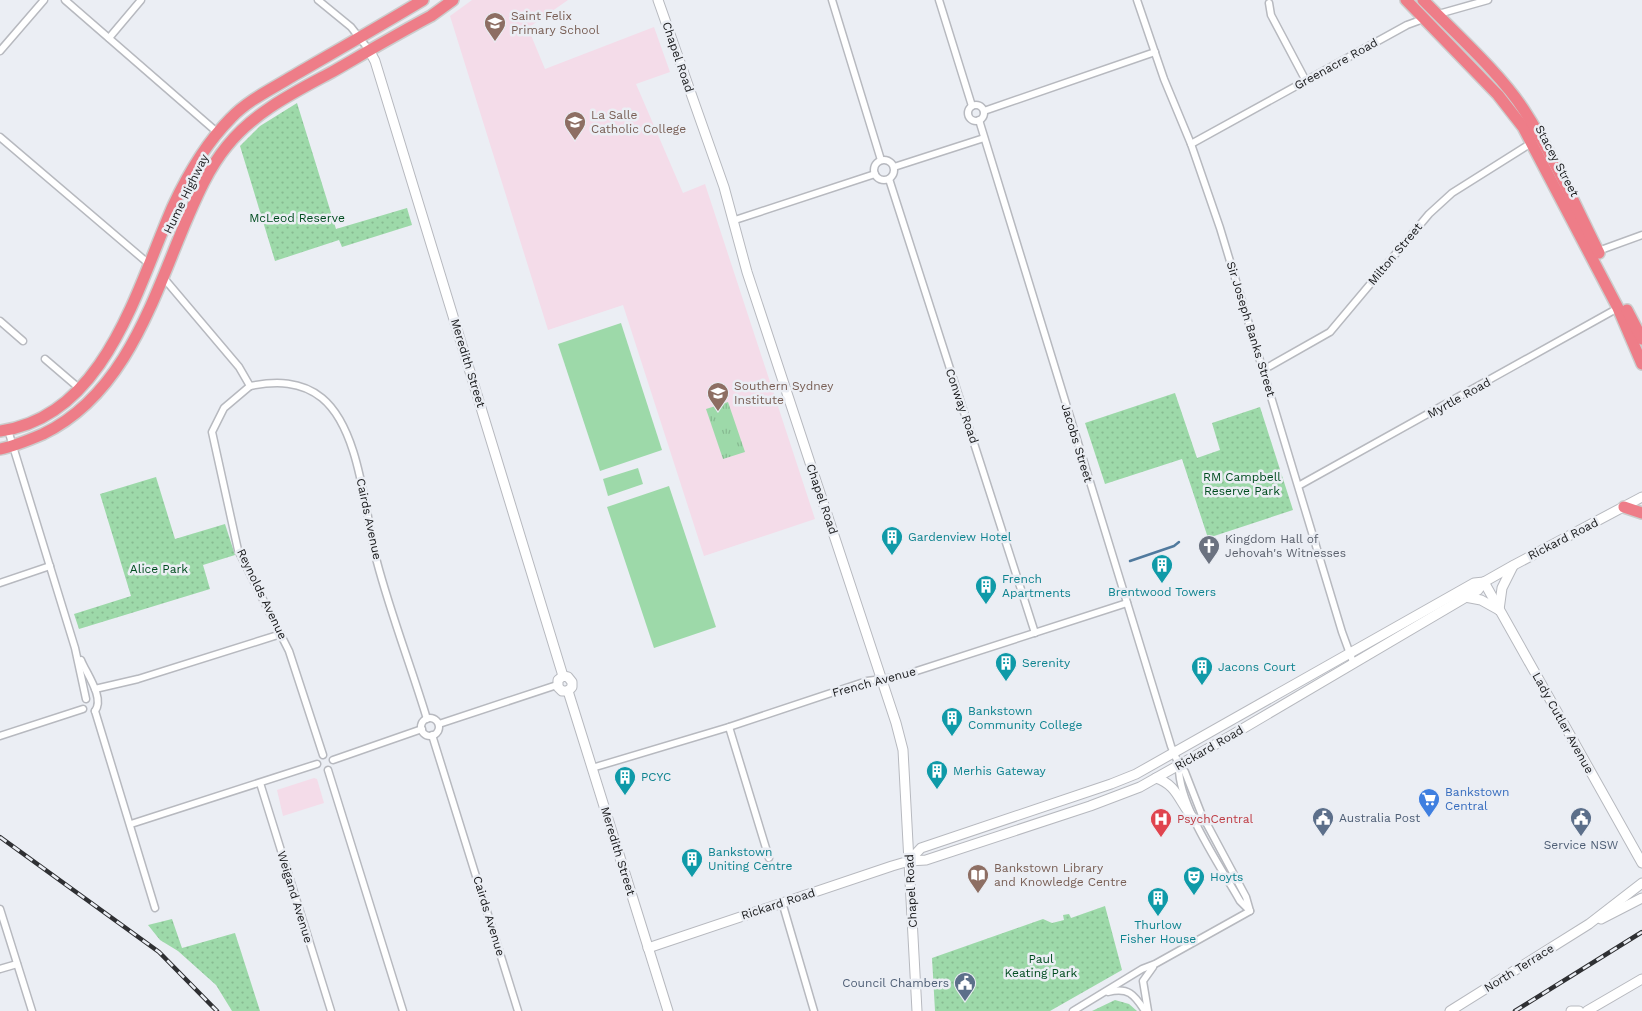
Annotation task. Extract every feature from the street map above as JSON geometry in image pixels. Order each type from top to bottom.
[{"type":"highway","name":"Hume Highway","points":[[4,430],[34,421],[55,410],[80,389],[105,356],[120,330],[174,205],[200,157],[218,133],[246,105],[423,0]]},
{"type":"highway","name":"Stacey Street","points":[[1406,0],[1498,94],[1533,142],[1618,308],[1636,345],[1642,364]]},
{"type":"highway","name":"Stacey Street","points":[[1423,0],[1524,109],[1642,340]]},
{"type":"highway","name":"Hume Highway","points":[[0,449],[12,446],[54,428],[79,411],[94,397],[131,348],[201,188],[227,145],[264,112],[449,1]]},
{"type":"highway","points":[[1624,507],[1642,513]]},
{"type":"main road","name":"Chapel Road","points":[[658,0],[735,220],[750,281],[882,679],[903,749],[918,1011]]},
{"type":"main road","name":"Meredith Street","points":[[369,50],[375,61],[563,676]]},
{"type":"main road","name":"Rickard Road","points":[[909,861],[921,848],[1111,784],[1174,753],[1478,590],[1484,582],[1642,497]]},
{"type":"main road","points":[[1465,597],[1481,600],[1499,610],[1502,588],[1514,565]]},
{"type":"main road","name":"Rickard Road","points":[[648,948],[909,861],[926,860],[1127,792],[1179,765],[1474,583],[1484,582]]},
{"type":"main road","name":"Lady Cutler Avenue","points":[[1484,582],[1642,863]]},
{"type":"main road","points":[[563,676],[568,677],[572,682],[572,687],[568,691],[562,691],[557,684],[558,680],[563,676]]},
{"type":"main road","name":"Meredith Street","points":[[568,691],[668,1011]]},
{"type":"main road","points":[[1156,778],[1171,784],[1186,810],[1194,819]]},
{"type":"main road","name":"North Terrace","points":[[1450,1011],[1589,924],[1642,883]]},
{"type":"main road","name":"North Terrace","points":[[1589,924],[1642,898]]},
{"type":"main road","points":[[1587,1011],[1642,979]]},
{"type":"main road","points":[[1571,1011],[1579,1011]]},
{"type":"street","points":[[0,51],[44,0]]},
{"type":"street","points":[[66,0],[218,133]]},
{"type":"street","points":[[110,38],[141,0]]},
{"type":"street","points":[[318,0],[360,37],[369,50]]},
{"type":"street","points":[[832,0],[881,160]]},
{"type":"street","points":[[939,0],[972,106],[968,113],[970,118],[978,120],[982,118],[984,111]]},
{"type":"street","name":"Sir Joseph Banks Street","points":[[1137,0],[1220,228],[1352,658]]},
{"type":"street","name":"Greenacre Road","points":[[1191,144],[1407,24],[1488,0]]},
{"type":"street","points":[[1269,3],[1271,14],[1306,81]]},
{"type":"street","points":[[984,111],[1155,52]]},
{"type":"street","points":[[972,106],[979,106],[984,111]]},
{"type":"street","name":"Jacobs Street","points":[[978,120],[1174,753],[1179,765],[1185,772],[1201,813],[1246,897],[1250,911]]},
{"type":"street","points":[[0,137],[150,264]]},
{"type":"street","points":[[894,167],[984,138]]},
{"type":"street","name":"Milton Street","points":[[1263,370],[1330,332],[1429,214],[1452,193],[1533,142]]},
{"type":"street","points":[[881,160],[890,162],[894,167],[894,174],[889,179],[882,180],[875,174],[874,167],[881,160]]},
{"type":"street","points":[[735,220],[875,174]]},
{"type":"street","name":"Conway Road","points":[[889,179],[1035,633]]},
{"type":"street","points":[[1598,251],[1642,235]]},
{"type":"street","points":[[162,276],[239,367],[250,386]]},
{"type":"street","name":"Myrtle Road","points":[[1300,485],[1618,308]]},
{"type":"street","points":[[0,321],[23,341]]},
{"type":"street","points":[[45,359],[80,389]]},
{"type":"street","name":"Cairds Avenue","points":[[250,386],[270,382],[288,383],[306,388],[323,399],[339,421],[358,468],[377,562],[427,718]]},
{"type":"street","name":"Reynolds Avenue","points":[[250,386],[224,408],[212,432],[238,550],[289,650],[323,755]]},
{"type":"street","points":[[4,430],[12,446],[75,648],[86,699],[83,702],[83,709]]},
{"type":"street","points":[[0,583],[50,566]]},
{"type":"street","name":"French Avenue","points":[[592,768],[729,727],[867,681],[898,677],[1127,603]]},
{"type":"street","points":[[95,689],[281,634]]},
{"type":"street","points":[[75,648],[95,689],[97,702],[95,711],[131,824],[154,908]]},
{"type":"street","points":[[439,724],[557,684]]},
{"type":"street","points":[[86,699],[91,698],[97,702]]},
{"type":"street","points":[[83,709],[88,713],[95,711]]},
{"type":"street","points":[[0,736],[83,709]]},
{"type":"street","points":[[427,718],[434,719],[439,724],[438,731],[432,736],[426,735],[422,729],[422,724],[427,718]]},
{"type":"street","points":[[729,727],[769,858]]},
{"type":"street","points":[[332,760],[422,729]]},
{"type":"street","name":"Cairds Avenue","points":[[432,736],[518,1011]]},
{"type":"street","points":[[323,755],[330,756],[332,760],[332,767],[328,770],[321,770],[317,764],[319,757],[323,755]]},
{"type":"street","points":[[131,824],[317,764]]},
{"type":"street","name":"Jacobs Street","points":[[1179,765],[1178,776],[1194,819],[1240,901],[1250,911]]},
{"type":"street","points":[[328,770],[403,1011]]},
{"type":"street","name":"Weigand Avenue","points":[[260,783],[331,1011]]},
{"type":"street","points":[[782,902],[814,1011]]},
{"type":"street","points":[[0,909],[32,1011]]},
{"type":"street","points":[[1073,1011],[1142,969],[1155,964],[1250,911]]},
{"type":"street","points":[[0,969],[17,964]]},
{"type":"street","points":[[1147,1011],[1142,981],[1155,964]]},
{"type":"street","points":[[1104,993],[1117,989],[1126,991],[1147,1011]]},
{"type":"shaded area","points":[[472,0],[568,0],[528,28],[545,69],[654,27],[670,72],[636,84],[683,193],[705,184],[815,519],[704,556],[623,305],[548,330],[450,16]]},
{"type":"shaded area","points":[[314,778],[317,779],[324,803],[283,816],[277,790]]},
{"type":"green space","name":"McLeod Reserve","points":[[297,103],[336,229],[407,208],[412,225],[342,247],[339,240],[275,261],[240,146],[260,126]]},
{"type":"green space","points":[[621,323],[662,450],[600,471],[558,344]]},
{"type":"green space","name":"RM Campbell Reserve Park","points":[[1175,393],[1197,458],[1220,450],[1212,423],[1260,407],[1293,510],[1208,538],[1182,459],[1105,484],[1085,423]]},
{"type":"green space","points":[[728,402],[745,452],[723,459],[706,409]]},
{"type":"green space","points":[[638,468],[643,484],[608,496],[603,479]]},
{"type":"green space","name":"Alice Park","points":[[156,477],[175,539],[225,524],[235,555],[203,565],[210,589],[79,629],[74,614],[131,596],[100,494]]},
{"type":"green space","points":[[669,486],[716,627],[654,648],[607,507]]},
{"type":"green space","name":"Paul Keating Park","points":[[1105,906],[1122,970],[1050,1011],[935,1011],[932,958],[1043,919],[1052,923],[1064,920],[1063,915],[1069,914],[1071,918]]},
{"type":"green space","points":[[172,919],[182,948],[235,933],[260,1011],[232,1011],[216,985],[178,951],[160,940],[148,925]]},
{"type":"green space","points":[[1115,1000],[1129,1004],[1137,1011],[1092,1011]]},
{"type":"waterway","points":[[1130,561],[1174,546],[1179,542]]},
{"type":"railway","points":[[0,837],[159,952],[217,1011]]},
{"type":"railway","points":[[1515,1011],[1642,932]]},
{"type":"place","name":"Saint Felix Primary School","points":[[495,42]]},
{"type":"place","name":"La Salle Catholic College","points":[[575,141]]},
{"type":"place","name":"Southern Sydney Institute","points":[[718,412]]},
{"type":"place","name":"Gardenview Hotel","points":[[892,556]]},
{"type":"place","name":"Kingdom Hall of Jehovah's Witnesses","points":[[1209,565]]},
{"type":"place","name":"Brentwood Towers","points":[[1162,584]]},
{"type":"place","name":"French Apartments","points":[[986,605]]},
{"type":"place","name":"Serenity","points":[[1006,682]]},
{"type":"place","name":"Jacons Court","points":[[1202,686]]},
{"type":"place","name":"Bankstown Community College","points":[[952,737]]},
{"type":"place","name":"Merhis Gateway","points":[[937,790]]},
{"type":"place","name":"PCYC","points":[[625,796]]},
{"type":"place","name":"Bankstown Central","points":[[1429,818]]},
{"type":"place","name":"Australia Post","points":[[1323,837]]},
{"type":"place","name":"Service NSW","points":[[1581,837]]},
{"type":"place","name":"PsychCentral","points":[[1161,838]]},
{"type":"place","name":"Bankstown Uniting Centre","points":[[692,878]]},
{"type":"place","name":"Bankstown Library and Knowledge Centre","points":[[978,894]]},
{"type":"place","name":"Hoyts","points":[[1194,896]]},
{"type":"place","name":"Thurlow Fisher House","points":[[1158,917]]},
{"type":"place","name":"Council Chambers","points":[[965,1002]]}]
